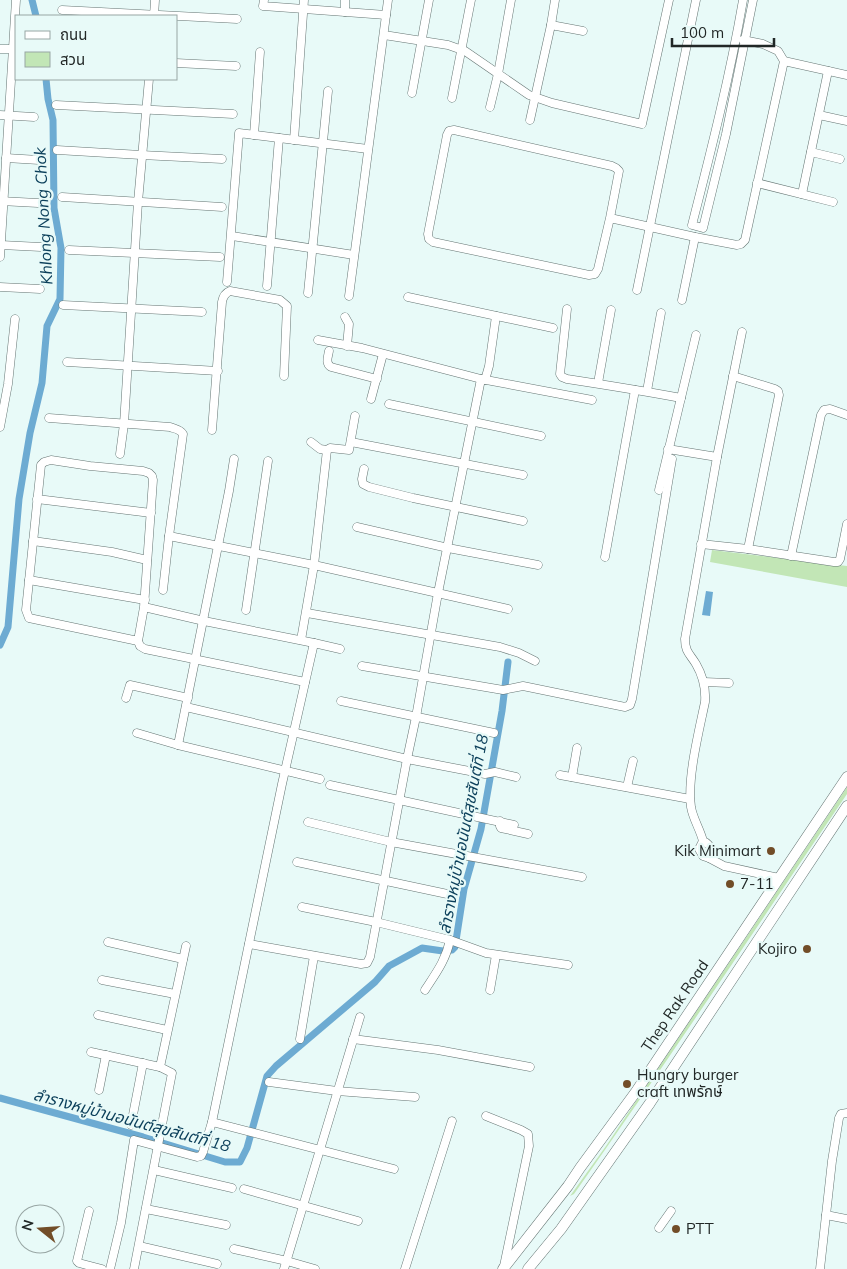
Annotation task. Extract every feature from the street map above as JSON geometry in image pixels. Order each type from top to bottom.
[{"type":"main road","name":"Thep Rak Road","points":[[503,1268],[547,1214],[635,1093],[847,777]]},
{"type":"main road","points":[[528,1269],[563,1225],[650,1103],[847,806]]},
{"type":"main road","points":[[568,1186],[566,1193],[570,1199],[574,1200],[583,1197]]},
{"type":"main road","points":[[547,1214],[553,1212],[560,1213],[563,1217],[563,1225]]},
{"type":"street","points":[[15,15],[16,0]]},
{"type":"street","points":[[154,15],[155,0]]},
{"type":"street","points":[[264,0],[263,6],[386,15]]},
{"type":"street","points":[[294,140],[304,0]]},
{"type":"street","points":[[345,12],[346,0]]},
{"type":"street","points":[[349,296],[388,0]]},
{"type":"street","points":[[412,93],[429,0]]},
{"type":"street","points":[[452,98],[471,0]]},
{"type":"street","points":[[490,107],[512,0]]},
{"type":"street","points":[[530,120],[555,0]]},
{"type":"street","points":[[384,35],[448,46],[465,51],[529,95],[552,103],[642,124],[669,0]]},
{"type":"street","points":[[637,290],[696,0]]},
{"type":"street","points":[[743,0],[716,131],[692,225],[703,228],[726,134],[753,0]]},
{"type":"street","points":[[62,10],[139,15]]},
{"type":"street","points":[[0,257],[6,158],[4,115],[13,49],[15,16]]},
{"type":"street","points":[[178,17],[237,19]]},
{"type":"street","points":[[551,25],[583,31]]},
{"type":"street","points":[[610,218],[649,228],[737,245],[741,244],[744,240],[784,61],[778,51],[763,44],[736,38]]},
{"type":"street","points":[[0,49],[13,49]]},
{"type":"street","points":[[254,134],[260,52]]},
{"type":"street","points":[[784,61],[847,75]]},
{"type":"street","points":[[178,63],[236,66]]},
{"type":"street","points":[[802,194],[828,71]]},
{"type":"street","points":[[120,454],[124,424],[134,253],[149,80]]},
{"type":"street","points":[[308,293],[328,91]]},
{"type":"street","points":[[56,105],[146,108],[233,114]]},
{"type":"street","points":[[4,115],[34,117]]},
{"type":"street","points":[[819,115],[847,121]]},
{"type":"street","points":[[454,130],[616,168],[618,171],[610,218],[598,269],[595,274],[590,275],[433,242],[429,239],[428,234],[446,135],[454,130]]},
{"type":"street","points":[[716,131],[726,134]]},
{"type":"street","points":[[227,282],[239,133],[368,149]]},
{"type":"street","points":[[267,286],[279,138]]},
{"type":"street","points":[[57,150],[222,159]]},
{"type":"street","points":[[811,152],[840,159]]},
{"type":"street","points":[[6,158],[38,160]]},
{"type":"street","points":[[757,183],[833,202]]},
{"type":"street","points":[[62,197],[222,207]]},
{"type":"street","points":[[2,201],[38,204]]},
{"type":"street","points":[[232,236],[354,255]]},
{"type":"street","points":[[682,300],[695,237]]},
{"type":"street","points":[[1,245],[41,247]]},
{"type":"street","points":[[69,250],[220,257]]},
{"type":"street","points":[[0,287],[40,290]]},
{"type":"street","points":[[212,430],[222,302],[226,293],[230,291],[280,300],[287,306],[284,376]]},
{"type":"street","points":[[408,297],[553,328]]},
{"type":"street","points":[[64,305],[202,312]]},
{"type":"street","points":[[567,309],[560,374],[562,377],[681,398]]},
{"type":"street","points":[[598,384],[612,310]]},
{"type":"street","points":[[647,391],[661,313]]},
{"type":"street","points":[[249,944],[362,964],[367,963],[370,957],[438,594],[473,422],[483,379],[489,366],[496,316]]},
{"type":"street","points":[[346,317],[350,324],[347,346]]},
{"type":"street","points":[[0,427],[4,384],[15,318]]},
{"type":"street","points":[[742,332],[717,457],[685,639],[685,648],[695,663],[706,691],[692,774],[690,799],[692,812],[703,841],[710,845],[712,850],[710,858],[724,866],[779,878]]},
{"type":"street","points":[[659,490],[696,335]]},
{"type":"street","points":[[318,340],[384,354],[483,379],[592,400]]},
{"type":"street","points":[[329,351],[327,362],[331,367],[377,379]]},
{"type":"street","points":[[372,399],[384,354]]},
{"type":"street","points":[[67,362],[218,370]]},
{"type":"street","points":[[733,376],[775,388],[778,391],[748,549]]},
{"type":"street","points":[[605,557],[635,390]]},
{"type":"street","points":[[389,404],[540,436]]},
{"type":"street","points":[[791,556],[820,415],[824,410],[830,409],[847,415]]},
{"type":"street","points":[[311,442],[327,450],[330,448],[349,450],[355,416]]},
{"type":"street","points":[[49,418],[170,428],[177,429],[183,434],[163,590]]},
{"type":"street","points":[[351,442],[523,475]]},
{"type":"street","points":[[668,449],[717,457]]},
{"type":"street","points":[[301,640],[314,565],[327,450]]},
{"type":"street","points":[[178,745],[204,621],[234,459]]},
{"type":"street","points":[[362,666],[506,689],[523,686],[625,707],[630,705],[672,459]]},
{"type":"street","points":[[138,641],[29,618],[26,610],[41,466],[44,462],[50,460],[149,473],[152,476],[148,560],[138,641],[140,646],[145,649],[305,682]]},
{"type":"street","points":[[246,610],[268,461]]},
{"type":"street","points":[[364,469],[363,484],[369,487],[412,498],[524,521]]},
{"type":"street","points":[[37,499],[151,513]]},
{"type":"street","points":[[702,544],[838,562],[847,524]]},
{"type":"street","points":[[357,527],[448,548],[538,565]]},
{"type":"street","points":[[169,536],[314,565],[508,609]]},
{"type":"street","points":[[33,541],[112,552],[148,560]]},
{"type":"street","points":[[29,580],[144,604],[204,621],[340,649]]},
{"type":"street","points":[[307,613],[500,647],[519,653],[534,662]]},
{"type":"street","points":[[110,1269],[134,1140],[159,1143],[197,1157],[202,1154],[212,1122],[285,771],[314,643]]},
{"type":"street","points":[[704,682],[729,683]]},
{"type":"street","points":[[126,698],[130,685],[188,698]]},
{"type":"street","points":[[341,701],[494,733]]},
{"type":"street","points":[[186,707],[407,759],[516,777]]},
{"type":"street","points":[[137,734],[320,779]]},
{"type":"street","points":[[572,777],[577,748]]},
{"type":"street","points":[[627,787],[633,761]]},
{"type":"street","points":[[560,775],[690,799]]},
{"type":"street","points":[[330,785],[514,825]]},
{"type":"street","points":[[500,821],[501,828],[528,834]]},
{"type":"street","points":[[308,822],[391,842],[582,877]]},
{"type":"street","points":[[296,862],[452,895]]},
{"type":"street","points":[[302,907],[376,922],[453,942],[486,953],[568,965]]},
{"type":"street","points":[[108,942],[183,959]]},
{"type":"street","points":[[425,990],[453,942]]},
{"type":"street","points":[[160,1066],[186,946]]},
{"type":"street","points":[[490,990],[496,955]]},
{"type":"street","points":[[300,1039],[314,956]]},
{"type":"street","points":[[102,980],[175,994]]},
{"type":"street","points":[[98,1015],[168,1030]]},
{"type":"street","points":[[286,1265],[360,1017]]},
{"type":"street","points":[[353,1039],[438,1050],[530,1067]]},
{"type":"street","points":[[92,1052],[160,1066],[172,1073],[134,1269]]},
{"type":"street","points":[[99,1090],[106,1055]]},
{"type":"street","points":[[131,1125],[142,1063]]},
{"type":"street","points":[[269,1082],[337,1091],[415,1097]]},
{"type":"street","points":[[820,1269],[838,1118],[841,1114],[847,1113]]},
{"type":"street","points":[[486,1116],[528,1134],[529,1146],[503,1268]]},
{"type":"street","points":[[405,1269],[452,1121]]},
{"type":"street","points":[[212,1122],[394,1169]]},
{"type":"street","points":[[154,1170],[232,1188]]},
{"type":"street","points":[[244,1189],[358,1222]]},
{"type":"street","points":[[146,1208],[226,1225]]},
{"type":"street","points":[[89,1211],[77,1261],[102,1269]]},
{"type":"street","points":[[659,1228],[671,1211]]},
{"type":"street","points":[[826,1215],[847,1219]]},
{"type":"street","points":[[138,1246],[217,1264]]},
{"type":"street","points":[[234,1249],[286,1265],[315,1269]]},
{"type":"green space","points":[[712,550],[847,566],[847,587],[710,562]]},
{"type":"green space","points":[[847,787],[847,794],[711,995],[574,1194],[570,1196],[606,1146]]},
{"type":"water","points":[[706,591],[713,592],[710,616],[702,615]]},
{"type":"waterway","name":"Khlong Nong Chok","points":[[32,0],[36,15]]},
{"type":"waterway","name":"Khlong Nong Chok","points":[[0,645],[8,627],[19,499],[30,433],[42,383],[47,326],[60,299],[61,248],[54,208],[53,120],[46,80]]},
{"type":"waterway","name":"ลำรางหมู่บ้านอนันต์สุขสันต์ที่ 18","points":[[0,1098],[143,1137],[225,1162],[240,1162],[247,1148],[267,1076],[276,1066],[375,982],[389,966],[422,948],[443,951],[452,950],[455,947],[464,889],[481,829],[502,711],[508,662]]},
{"type":"place","name":"Kik Minimart","points":[[771,851]]},
{"type":"place","name":"7-11","points":[[730,884]]},
{"type":"place","name":"Kojiro","points":[[807,949]]},
{"type":"place","name":"Hungry burger craft เทพรักษ์","points":[[627,1084]]},
{"type":"place","name":"PTT","points":[[676,1229]]}]
